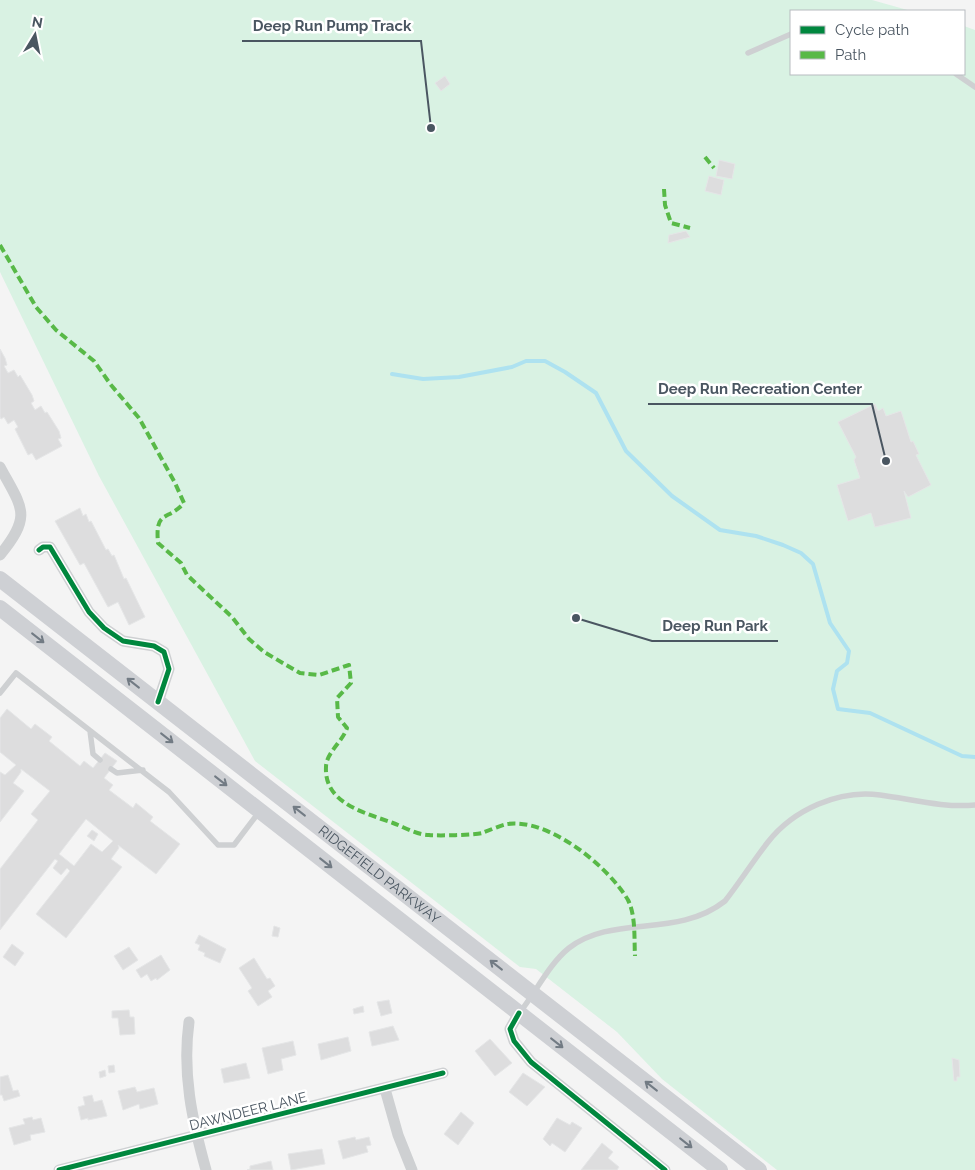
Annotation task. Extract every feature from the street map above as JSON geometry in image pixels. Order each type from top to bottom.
[{"type":"main road","name":"RIDGEFIELD PARKWAY","points":[[0,579],[759,1170]]},
{"type":"main road","name":"RIDGEFIELD PARKWAY","points":[[0,608],[720,1170]]},
{"type":"street","points":[[0,467],[20,504],[21,518],[16,536],[0,555]]},
{"type":"street","points":[[39,550],[50,547],[89,612],[104,628],[123,641],[154,646],[164,652],[169,669],[158,702]]},
{"type":"street","points":[[519,1014],[510,1029],[514,1041],[526,1057],[665,1170]]},
{"type":"street","points":[[189,1022],[186,1043],[187,1086],[196,1136],[206,1170]]},
{"type":"street","name":"DAWNDEER LANE","points":[[59,1170],[443,1074]]},
{"type":"street","points":[[385,1089],[398,1135],[412,1170]]},
{"type":"lane","points":[[748,53],[790,34]]},
{"type":"lane","points":[[957,75],[975,87]]},
{"type":"lane","points":[[0,693],[16,674],[170,792],[218,844],[234,845],[260,811]]},
{"type":"lane","points":[[90,731],[92,754],[100,760]]},
{"type":"lane","points":[[111,769],[117,773],[143,770]]},
{"type":"lane","points":[[519,1014],[534,995],[555,962],[567,949],[579,941],[608,931],[688,921],[716,909],[726,901],[778,830],[810,808],[843,797],[864,794],[943,805],[975,805]]},
{"type":"green space","points":[[0,0],[872,0],[907,10],[790,10],[790,75],[965,75],[965,26],[975,30],[975,1170],[777,1170],[662,1079],[617,1032],[536,969],[520,967],[255,761],[99,476],[0,272]]},
{"type":"building","points":[[445,76],[450,84],[441,91],[435,83]]},
{"type":"building","points":[[719,160],[735,164],[732,179],[716,176]]},
{"type":"building","points":[[709,176],[724,180],[721,195],[705,191]]},
{"type":"building","points":[[686,231],[690,237],[668,243],[669,235]]},
{"type":"building","points":[[0,349],[5,358],[7,365],[4,366],[8,373],[14,370],[18,377],[20,375],[32,395],[34,401],[31,403],[35,410],[41,406],[59,431],[61,438],[58,439],[62,446],[36,460],[32,453],[28,455],[15,429],[18,427],[14,420],[8,424],[4,417],[1,419],[0,417]]},
{"type":"building","points":[[875,404],[878,411],[883,408],[886,416],[901,411],[911,442],[913,441],[919,454],[916,455],[931,485],[908,497],[904,491],[911,518],[875,527],[871,513],[848,521],[837,485],[860,478],[854,460],[856,457],[838,422]]},
{"type":"building","points":[[80,508],[83,516],[86,514],[89,522],[91,521],[106,550],[108,549],[112,556],[114,555],[124,579],[126,578],[145,617],[129,625],[118,602],[108,607],[84,563],[80,565],[55,521]]},
{"type":"building","points":[[7,709],[31,729],[35,724],[52,737],[49,741],[80,766],[84,761],[93,768],[105,753],[117,761],[104,778],[113,785],[109,790],[133,808],[136,803],[153,817],[150,821],[180,844],[156,874],[118,845],[119,848],[111,859],[122,867],[66,938],[36,914],[70,871],[67,868],[61,875],[53,868],[58,861],[55,859],[0,930],[0,869],[38,820],[31,814],[50,791],[21,769],[13,783],[24,791],[0,822],[0,772],[5,775],[16,765],[0,752],[0,718]],"holes":[[[86,819],[113,841],[102,852],[91,844],[74,866],[59,854]]]},
{"type":"building","points":[[92,830],[98,834],[94,841],[87,836]]},
{"type":"building","points":[[274,926],[280,928],[278,937],[272,936]]},
{"type":"building","points":[[199,935],[226,949],[220,963],[204,956],[205,953],[198,950],[200,945],[195,943]]},
{"type":"building","points":[[12,944],[24,953],[15,966],[3,957]]},
{"type":"building","points":[[129,947],[138,960],[123,970],[114,956]]},
{"type":"building","points":[[161,955],[170,970],[157,980],[156,978],[151,981],[147,974],[141,978],[136,970]]},
{"type":"building","points":[[254,958],[267,979],[270,978],[275,986],[268,991],[272,997],[258,1006],[248,991],[252,988],[239,968]]},
{"type":"building","points":[[389,1000],[392,1013],[381,1016],[377,1002]]},
{"type":"building","points":[[363,1006],[364,1012],[354,1014],[353,1009]]},
{"type":"building","points":[[129,1010],[130,1017],[134,1017],[135,1034],[120,1035],[118,1018],[112,1018],[112,1011]]},
{"type":"building","points":[[393,1026],[399,1040],[372,1046],[369,1032]]},
{"type":"building","points":[[348,1037],[351,1051],[321,1060],[318,1044]]},
{"type":"building","points":[[490,1039],[512,1063],[495,1076],[475,1051]]},
{"type":"building","points":[[293,1041],[296,1055],[281,1059],[283,1070],[268,1074],[262,1048]]},
{"type":"building","points":[[952,1058],[959,1060],[960,1077],[957,1077],[957,1081],[954,1081]]},
{"type":"building","points":[[246,1063],[250,1078],[224,1083],[221,1069]]},
{"type":"building","points":[[114,1065],[115,1072],[109,1073],[108,1066]]},
{"type":"building","points":[[105,1070],[106,1076],[100,1078],[99,1072]]},
{"type":"building","points":[[523,1073],[545,1087],[527,1106],[509,1092]]},
{"type":"building","points":[[8,1075],[13,1091],[18,1090],[20,1096],[4,1101],[2,1095],[0,1095],[0,1077]]},
{"type":"building","points":[[135,1087],[137,1092],[154,1088],[158,1104],[140,1109],[139,1104],[123,1110],[118,1091]]},
{"type":"building","points":[[92,1095],[94,1102],[102,1100],[107,1116],[81,1120],[78,1107],[85,1105],[83,1097]]},
{"type":"building","points":[[461,1112],[474,1123],[458,1145],[444,1134]]},
{"type":"building","points":[[32,1117],[33,1120],[41,1118],[45,1132],[30,1135],[31,1140],[14,1145],[9,1128],[25,1124],[23,1119]]},
{"type":"building","points":[[557,1118],[570,1125],[572,1122],[582,1128],[565,1152],[552,1143],[550,1146],[543,1139]]},
{"type":"building","points":[[355,1137],[356,1140],[369,1137],[371,1145],[366,1146],[368,1152],[343,1159],[338,1141]]},
{"type":"building","points":[[602,1143],[613,1152],[608,1158],[619,1167],[617,1170],[581,1170]]},
{"type":"building","points":[[322,1149],[325,1164],[291,1170],[288,1154]]},
{"type":"building","points":[[271,1161],[273,1170],[247,1170],[250,1169],[250,1166]]},
{"type":"waterway","points":[[392,374],[423,379],[459,377],[512,367],[526,361],[545,361],[565,372],[596,393],[626,451],[672,496],[720,530],[756,536],[783,545],[801,553],[813,564],[830,623],[849,651],[847,663],[837,671],[833,689],[838,709],[870,713],[962,756],[975,757]]},
{"type":"marked path","points":[[705,157],[714,168]]},
{"type":"marked path","points":[[664,189],[665,205],[671,223],[690,228]]},
{"type":"marked path","points":[[0,245],[36,307],[56,330],[94,361],[111,385],[139,418],[175,483],[184,503],[160,520],[158,525],[158,543],[181,563],[187,575],[232,617],[249,639],[264,652],[300,673],[319,675],[349,665],[351,683],[337,698],[338,717],[347,728],[329,757],[326,767],[327,780],[339,798],[359,811],[424,835],[478,834],[507,824],[523,824],[558,836],[592,859],[607,873],[628,900],[633,920],[635,956]]},
{"type":"cycle path","points":[[39,550],[43,547],[50,547],[89,612],[104,628],[123,641],[154,646],[164,652],[169,669],[158,702]]},
{"type":"cycle path","points":[[519,1013],[510,1029],[514,1041],[531,1062],[665,1170]]},
{"type":"cycle path","points":[[59,1170],[443,1073]]},
{"type":"place","name":"Deep Run Pump Track","points":[[431,128]]},
{"type":"place","name":"Deep Run Recreation Center","points":[[886,461]]},
{"type":"place","name":"Deep Run Park","points":[[576,618]]}]
